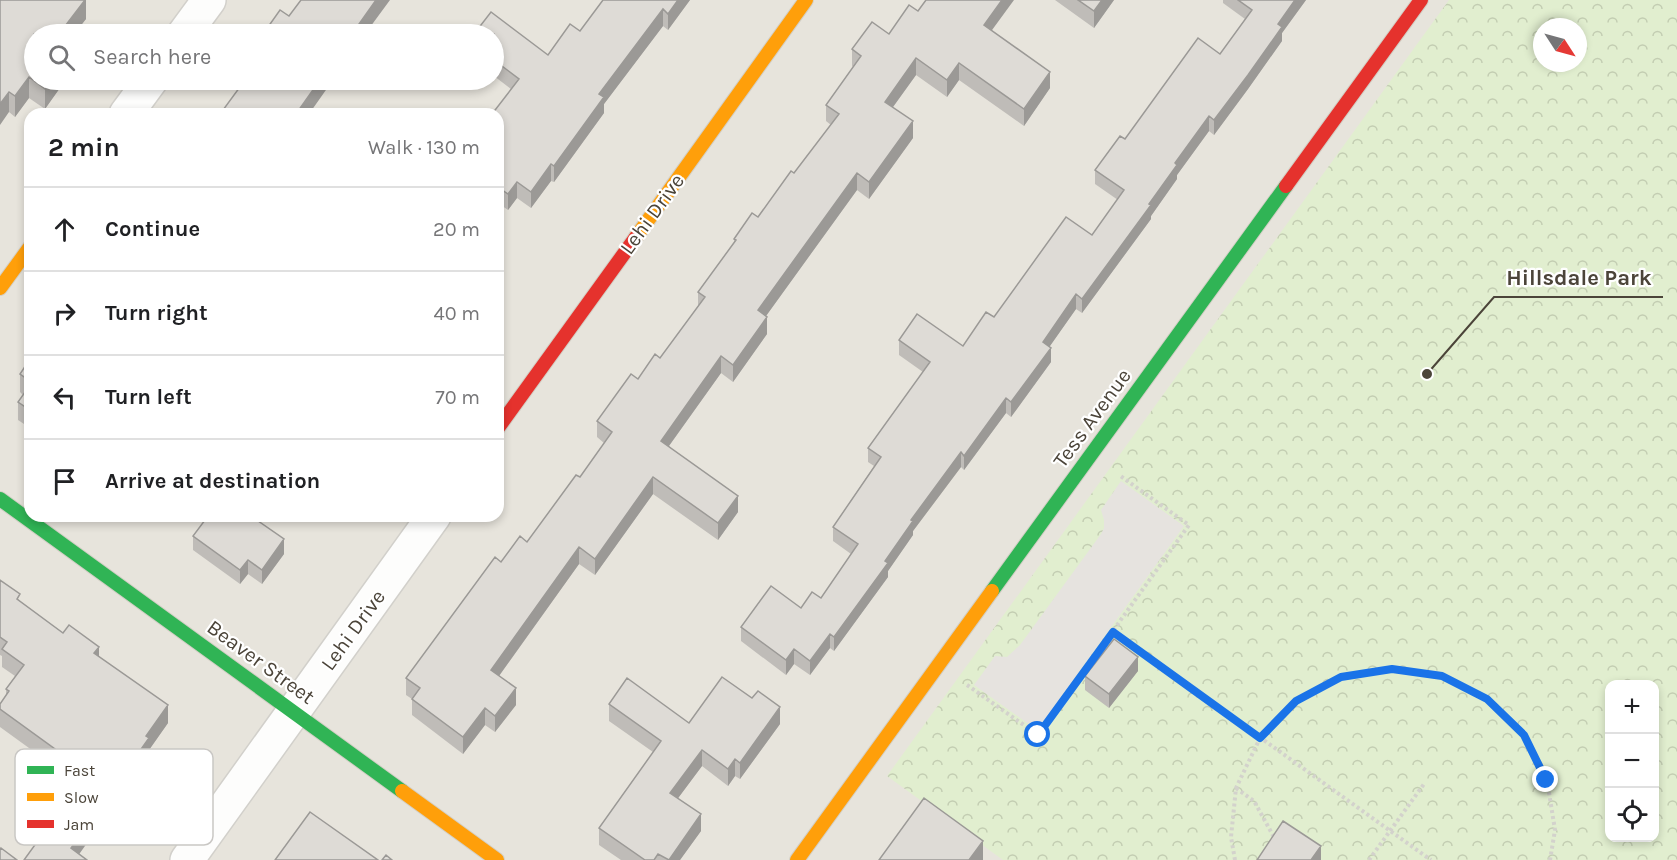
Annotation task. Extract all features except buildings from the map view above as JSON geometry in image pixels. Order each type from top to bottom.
[{"type":"street","points":[[191,24],[209,0]]},
{"type":"street","name":"Lehi Drive","points":[[504,420],[806,0]]},
{"type":"street","name":"Tess Avenue","points":[[797,860],[1421,0]]},
{"type":"street","points":[[130,108],[144,90]]},
{"type":"street","points":[[0,288],[24,255]]},
{"type":"street","name":"Beaver Street","points":[[0,499],[24,516]]},
{"type":"street","name":"Beaver Street","points":[[32,522],[497,860]]},
{"type":"street","name":"Lehi Drive","points":[[213,824],[431,522]]},
{"type":"street","name":"Lehi Drive","points":[[187,860],[198,845]]},
{"type":"path","points":[[967,684],[1038,735],[1113,632],[1189,525],[1119,475]]},
{"type":"path","points":[[1113,632],[1431,860]]},
{"type":"path","points":[[1235,860],[1231,837],[1236,788],[1260,738],[1296,701],[1341,677],[1392,669],[1442,676],[1487,699],[1524,735],[1546,780],[1555,830],[1550,860]]},
{"type":"path","points":[[1369,860],[1424,784]]},
{"type":"path","points":[[1236,788],[1254,801],[1278,843]]},
{"type":"shaded area","points":[[0,0],[1677,0],[1677,860],[0,860]]},
{"type":"shaded area","points":[[1121,481],[1184,526],[1037,730],[974,685],[995,656],[1007,657],[1020,645],[1101,534],[1104,520],[1101,510]]},
{"type":"green space","points":[[1449,0],[1677,0],[1677,860],[1003,860],[887,776]]},
{"type":"traffic: fast","points":[[992,591],[1286,186]]},
{"type":"traffic: fast","points":[[0,499],[24,516]]},
{"type":"traffic: fast","points":[[32,522],[402,791]]},
{"type":"traffic: slow","points":[[636,237],[806,0]]},
{"type":"traffic: slow","points":[[0,288],[24,255]]},
{"type":"traffic: slow","points":[[797,860],[992,591]]},
{"type":"traffic: slow","points":[[402,791],[497,860]]},
{"type":"traffic: jam","points":[[1286,186],[1421,0]]},
{"type":"traffic: jam","points":[[504,420],[636,237]]},
{"type":"place","name":"Hillsdale Park","points":[[1427,374]]},
{"type":"route","points":[[1038,735],[1113,632],[1260,738],[1296,701],[1341,677],[1392,669],[1442,676],[1487,699],[1524,735],[1546,780]]}]
